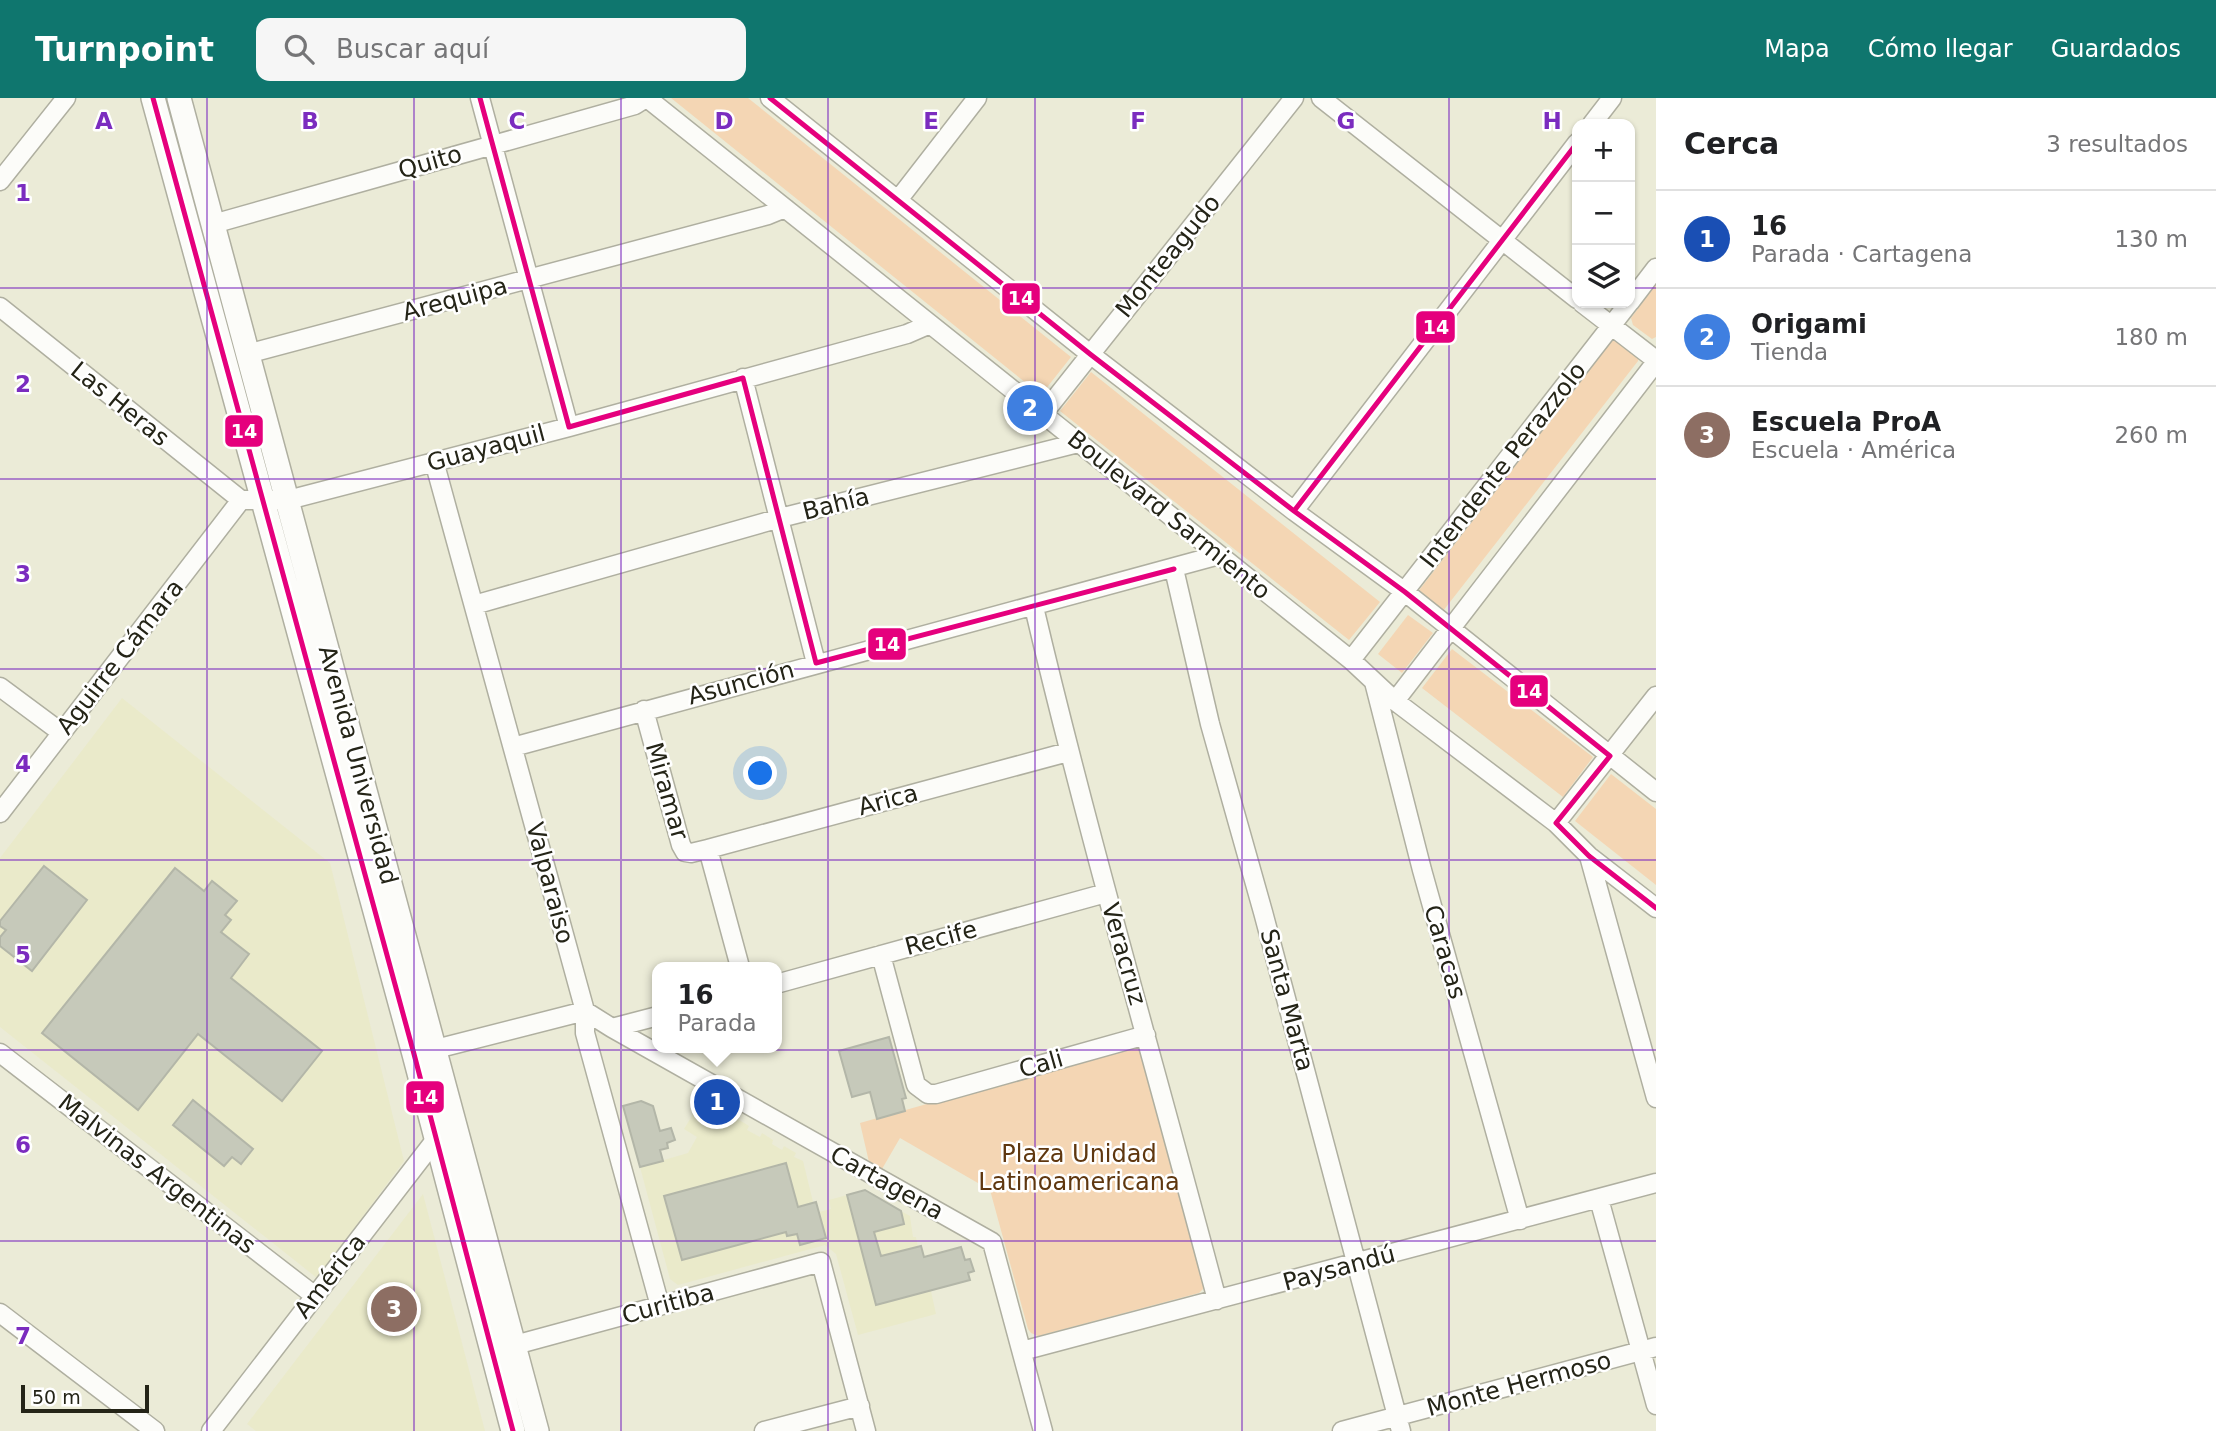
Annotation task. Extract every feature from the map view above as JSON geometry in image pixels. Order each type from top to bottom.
[{"type":"main road","name":"Avenida Universidad","points":[[153,98],[252,500],[424,1052]]},
{"type":"main road","name":"Avenida Universidad","points":[[178,98],[288,500],[446,1135],[513,1431]]},
{"type":"main road","name":"Avenida Universidad","points":[[446,1135],[515,1345],[537,1431]]},
{"type":"street","points":[[0,181],[66,98]]},
{"type":"street","points":[[480,98],[569,426]]},
{"type":"street","name":"Quito","points":[[213,224],[635,104],[647,98]]},
{"type":"street","name":"Boulevard Sarmiento","points":[[647,98],[1351,660],[1395,701],[1556,823],[1589,856],[1656,908]]},
{"type":"street","points":[[771,98],[1090,354],[1294,511],[1405,592],[1656,792]]},
{"type":"street","points":[[898,200],[977,98]]},
{"type":"street","name":"Monteagudo","points":[[1043,414],[1294,98]]},
{"type":"street","points":[[1321,98],[1572,295]]},
{"type":"street","points":[[1596,119],[1612,98]]},
{"type":"street","points":[[1294,511],[1572,149]]},
{"type":"street","name":"Arequipa","points":[[247,354],[768,215],[785,208]]},
{"type":"street","name":"Intendente Perazzolo","points":[[1635,294],[1656,268]]},
{"type":"street","name":"Las Heras","points":[[0,307],[252,500]]},
{"type":"street","points":[[1395,701],[1656,361],[1588,308]]},
{"type":"street","name":"Intendente Perazzolo","points":[[1351,660],[1624,308]]},
{"type":"street","name":"Guayaquil","points":[[252,500],[288,500],[907,334],[930,324]]},
{"type":"street","points":[[743,378],[816,663]]},
{"type":"street","name":"Bahía","points":[[474,605],[780,518],[1078,443]]},
{"type":"street","name":"Valparaiso","points":[[434,461],[585,1011],[584,1033],[660,1306]]},
{"type":"street","name":"Aguirre Cámara","points":[[0,813],[252,500]]},
{"type":"street","name":"Asunción","points":[[513,747],[1219,555]]},
{"type":"street","name":"Santa Marta","points":[[1174,569],[1210,724],[1399,1424]]},
{"type":"street","name":"Veracruz","points":[[1034,607],[1068,752],[1217,1300]]},
{"type":"street","name":"Caracas","points":[[1374,682],[1422,870],[1520,1220]]},
{"type":"street","points":[[0,687],[62,733]]},
{"type":"street","points":[[1556,823],[1656,696]]},
{"type":"street","name":"Miramar","points":[[644,710],[681,845],[685,852],[691,853],[708,849],[739,962]]},
{"type":"street","name":"Arica","points":[[708,849],[1068,752]]},
{"type":"street","points":[[1589,856],[1656,1098]]},
{"type":"street","name":"Recife","points":[[782,982],[1106,893]]},
{"type":"street","name":"Cali","points":[[881,955],[916,1085],[928,1094],[936,1094],[1146,1034]]},
{"type":"street","points":[[424,1052],[585,1011],[612,1028],[652,1017]]},
{"type":"street","name":"Cartagena","points":[[612,1028],[652,1051]]},
{"type":"street","name":"Malvinas Argentinas","points":[[0,1053],[315,1296]]},
{"type":"street","name":"Cartagena","points":[[656,1053],[992,1242],[1043,1431]]},
{"type":"street","name":"América","points":[[211,1431],[315,1296],[446,1135]]},
{"type":"street","name":"Paysandú","points":[[1022,1351],[1656,1183]]},
{"type":"street","points":[[1600,1199],[1648,1349],[1656,1405]]},
{"type":"street","name":"Curitiba","points":[[515,1345],[821,1262],[860,1406]]},
{"type":"street","points":[[0,1313],[155,1431]]},
{"type":"street","name":"Monte Hermoso","points":[[1342,1431],[1399,1424],[1648,1349]]},
{"type":"street","points":[[764,1431],[860,1406],[866,1431]]},
{"type":"shaded area","points":[[122,698],[330,863],[404,1161],[317,1278],[0,1027],[0,858]]},
{"type":"shaded area","points":[[714,1105],[725,1112],[723,1116],[734,1122],[736,1118],[749,1126],[747,1130],[760,1137],[762,1133],[782,1150],[784,1146],[796,1153],[794,1157],[803,1161],[813,1202],[816,1202],[819,1212],[831,1209],[829,1200],[865,1190],[889,1209],[895,1208],[910,1216],[913,1237],[916,1237],[918,1247],[921,1246],[936,1314],[858,1335],[836,1254],[825,1245],[678,1285],[670,1279],[640,1167],[688,1153],[697,1137],[684,1129],[696,1109],[708,1116]]},
{"type":"shaded area","points":[[423,1194],[485,1431],[256,1431],[247,1424]]},
{"type":"green space","points":[[671,98],[748,98],[1071,357],[1041,395]]},
{"type":"green space","points":[[1656,284],[1656,337],[1652,339],[1633,325],[1631,318]]},
{"type":"green space","points":[[1617,338],[1639,356],[1638,361],[1443,611],[1418,593],[1420,589],[1612,340]]},
{"type":"green space","points":[[1091,372],[1380,602],[1349,640],[1060,411]]},
{"type":"green space","points":[[1408,615],[1433,633],[1402,673],[1378,654]]},
{"type":"green space","points":[[1452,649],[1593,757],[1563,797],[1422,688]]},
{"type":"green space","points":[[1611,774],[1656,809],[1656,885],[1575,821]]},
{"type":"green space","name":"Plaza Unidad Latinoamericana","points":[[1131,1046],[1141,1048],[1204,1288],[1199,1293],[1038,1336],[1028,1329],[990,1190],[900,1138],[882,1169],[869,1162],[860,1123]]},
{"type":"building","points":[[44,866],[87,900],[32,971],[0,946],[0,937],[6,930],[0,926],[0,921]]},
{"type":"building","points":[[175,868],[204,891],[212,881],[237,901],[225,915],[231,920],[221,932],[249,954],[231,978],[322,1051],[282,1101],[198,1034],[138,1110],[42,1033]]},
{"type":"building","points":[[889,1037],[906,1098],[902,1099],[905,1111],[877,1119],[870,1092],[852,1097],[839,1051]]},
{"type":"building","points":[[193,1100],[253,1149],[241,1164],[232,1157],[224,1166],[173,1125]]},
{"type":"building","points":[[641,1101],[653,1106],[660,1131],[671,1128],[675,1140],[667,1143],[668,1148],[660,1150],[663,1161],[640,1167],[623,1106]]},
{"type":"building","points":[[786,1163],[798,1207],[816,1202],[826,1238],[800,1245],[797,1234],[787,1236],[786,1232],[682,1260],[664,1196]]},
{"type":"building","points":[[865,1190],[901,1211],[904,1224],[874,1232],[881,1256],[921,1246],[924,1257],[961,1247],[965,1260],[970,1259],[974,1271],[968,1273],[970,1280],[876,1305],[847,1195]]},
{"type":"transit line","name":"14","points":[[153,98],[414,1054],[513,1431]]},
{"type":"transit line","name":"14","points":[[480,98],[569,427],[743,378],[816,663],[1174,569]]},
{"type":"transit line","name":"14","points":[[770,98],[1090,354],[1294,511],[1405,592],[1610,756],[1556,823],[1589,856],[1656,908]]},
{"type":"transit line","name":"14","points":[[1294,511],[1572,150]]},
{"type":"place","name":"Origami","points":[[1030,408]]},
{"type":"place","name":"16","points":[[717,1102]]},
{"type":"place","name":"Escuela ProA","points":[[394,1309]]}]
